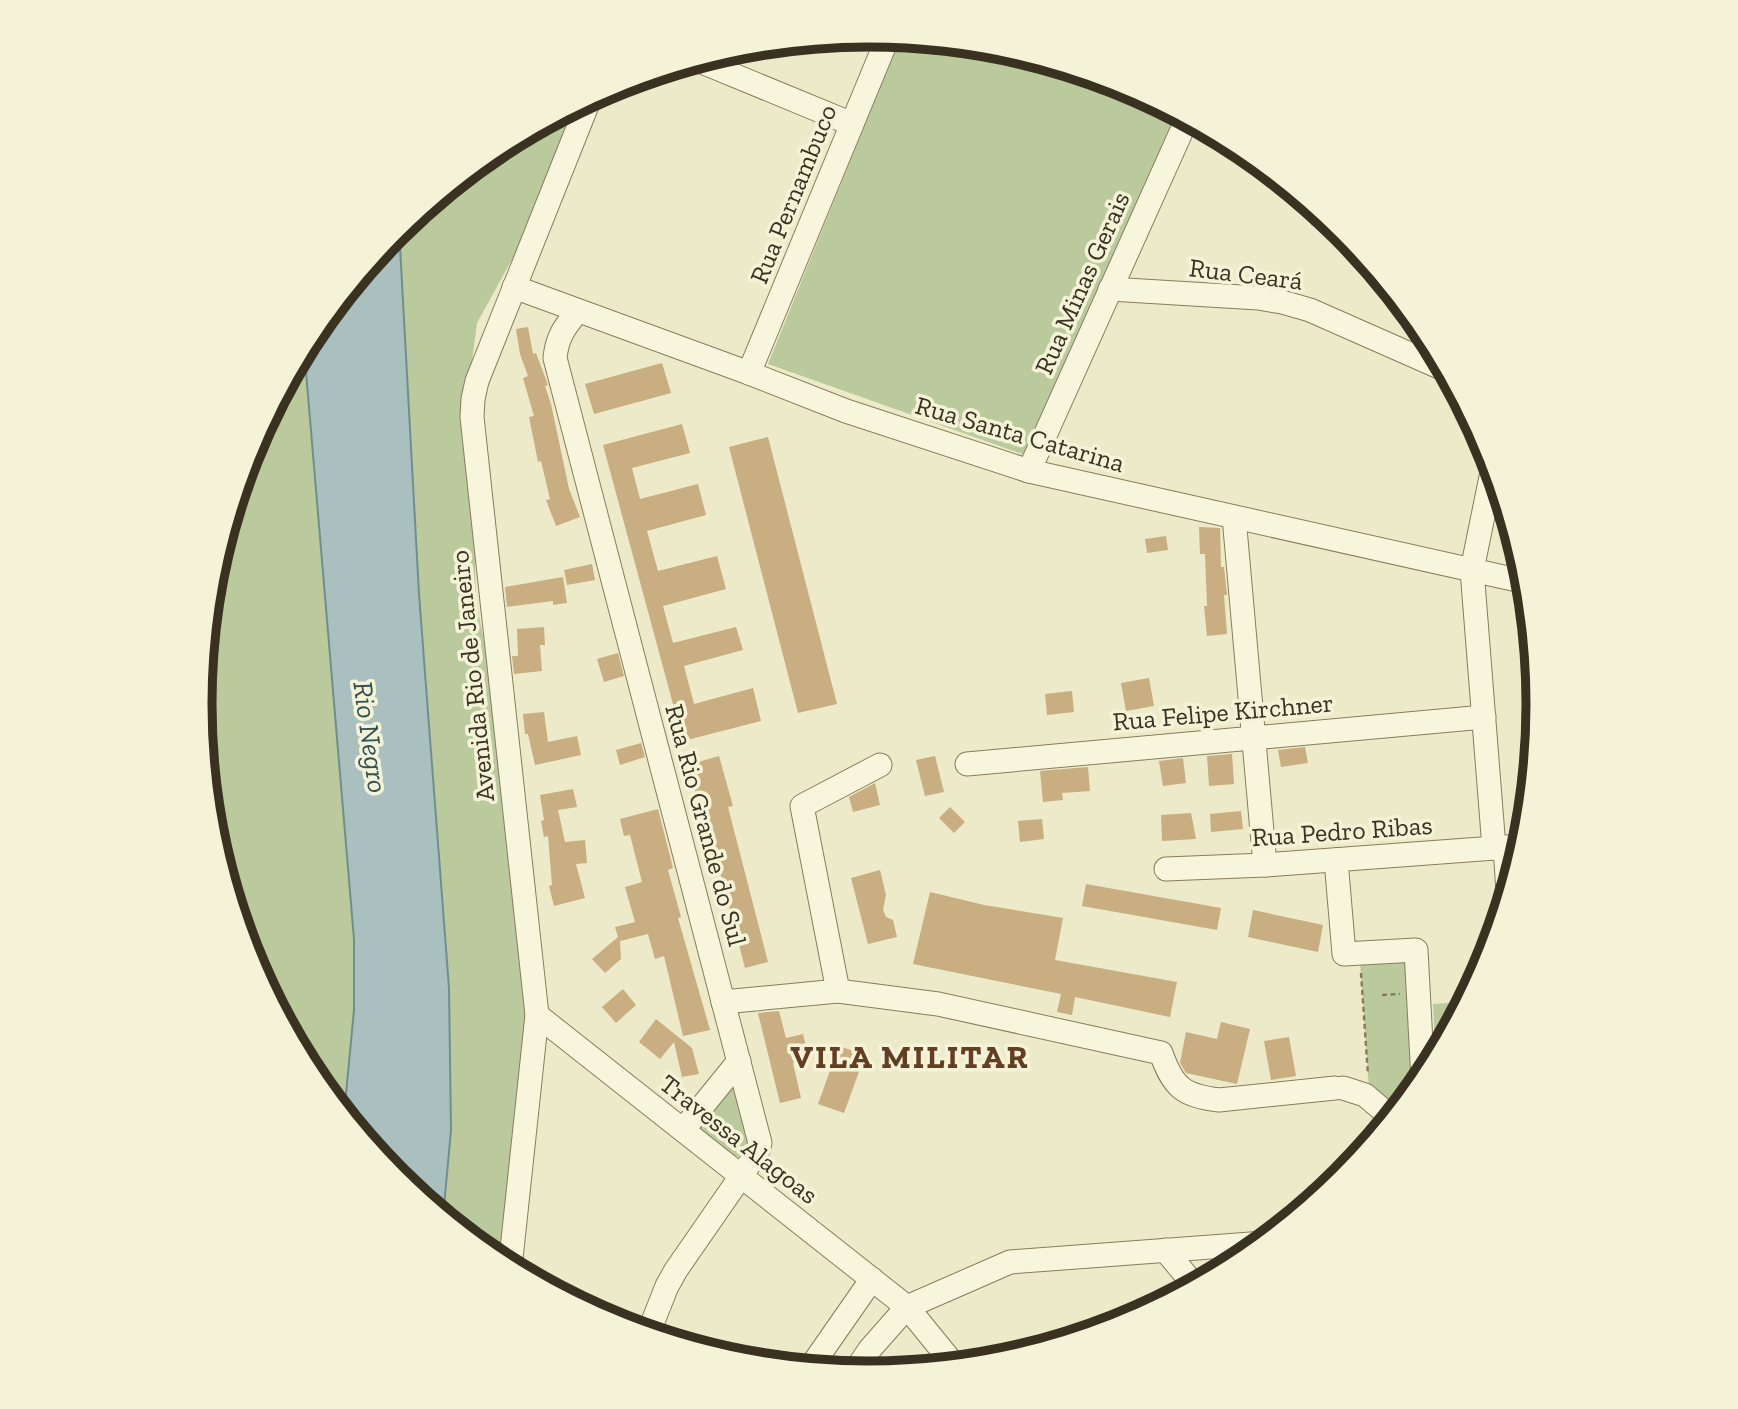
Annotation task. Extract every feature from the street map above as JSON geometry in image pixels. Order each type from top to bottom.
[{"type":"street","name":"Rua Pernambuco","points":[[749,373],[884,48]]},
{"type":"street","points":[[713,67],[852,124]]},
{"type":"street","name":"Avenida Rio de Janeiro","points":[[511,1256],[537,1015],[472,417],[477,381],[584,112]]},
{"type":"street","name":"Rua Minas Gerais","points":[[1029,471],[1183,127]]},
{"type":"street","name":"Rua Santa Catarina","points":[[514,287],[846,411],[1029,471],[1515,579]]},
{"type":"street","name":"Rua Ceará","points":[[1111,289],[1258,298],[1282,302],[1310,310],[1430,363]]},
{"type":"street","name":"Rua Rio Grande do Sul","points":[[578,311],[562,329],[556,344],[555,358],[760,1143],[757,1153],[676,1269],[652,1325]]},
{"type":"street","points":[[1489,487],[1472,570],[1484,717],[1507,847]]},
{"type":"street","points":[[1234,517],[1265,865]]},
{"type":"street","name":"Rua Felipe Kirchner","points":[[967,764],[1484,717]]},
{"type":"street","points":[[838,991],[802,806],[880,765]]},
{"type":"street","name":"Rua Pedro Ribas","points":[[1166,869],[1265,865],[1507,847]]},
{"type":"street","points":[[1336,860],[1344,954],[1416,950],[1422,1059]]},
{"type":"street","points":[[723,1002],[838,991],[938,1004],[1161,1053],[1169,1076],[1184,1091],[1200,1098],[1219,1100],[1339,1088],[1364,1096],[1384,1112]]},
{"type":"street","name":"Travessa Alagoas","points":[[537,1015],[907,1307],[947,1357]]},
{"type":"street","points":[[683,1130],[739,1061]]},
{"type":"street","points":[[862,1362],[907,1307],[1010,1262],[1244,1244]]},
{"type":"street","points":[[1165,1250],[1189,1279]]},
{"type":"street","points":[[816,1359],[872,1279]]},
{"type":"path","points":[[1361,973],[1368,1075]]},
{"type":"green space","points":[[896,48],[955,53],[1039,70],[1121,97],[1178,125],[1025,455],[768,364]]},
{"type":"green space","points":[[569,120],[515,254],[477,323],[463,429],[473,484],[476,600],[489,668],[503,814],[530,1009],[509,1254],[444,1206],[451,1130],[432,755],[419,594],[400,244],[469,183],[540,135]]},
{"type":"green space","points":[[306,367],[354,939],[354,1010],[345,1101],[300,1033],[262,956],[247,916],[224,833],[213,747],[213,662],[217,619],[234,534],[262,453]]},
{"type":"green space","points":[[1360,961],[1405,962],[1412,1074],[1389,1107],[1369,1088]]},
{"type":"green space","points":[[1454,1003],[1435,1038],[1433,1004]]},
{"type":"green space","points":[[734,1084],[751,1143],[741,1157],[734,1156],[701,1129],[698,1123]]},
{"type":"water","name":"Rio Negro","points":[[400,244],[419,594],[449,988],[451,1130],[444,1206],[404,1169],[345,1101],[354,1010],[354,939],[306,367],[348,304]]},
{"type":"building","points":[[528,327],[533,354],[536,353],[548,385],[545,386],[569,489],[580,517],[556,526],[546,500],[550,499],[541,461],[538,462],[529,417],[534,416],[523,378],[528,376],[520,354],[516,329]]},
{"type":"building","points":[[662,363],[671,393],[594,414],[585,384]]},
{"type":"building","points":[[682,424],[690,453],[632,468],[640,499],[698,484],[706,515],[647,531],[658,571],[717,556],[726,589],[663,606],[673,643],[736,627],[743,650],[684,666],[694,704],[753,688],[761,721],[683,741],[603,445]]},
{"type":"building","points":[[768,437],[837,704],[798,713],[729,447]]},
{"type":"building","points":[[1199,527],[1220,528],[1221,567],[1224,567],[1227,595],[1224,595],[1227,634],[1207,636],[1204,606],[1207,606],[1205,554],[1200,554]]},
{"type":"building","points":[[1166,536],[1168,550],[1147,553],[1145,539]]},
{"type":"building","points":[[592,564],[595,580],[567,585],[564,570]]},
{"type":"building","points":[[563,577],[567,603],[553,605],[553,601],[507,607],[505,587]]},
{"type":"building","points":[[544,627],[545,645],[540,645],[542,671],[514,674],[512,656],[518,656],[517,629]]},
{"type":"building","points":[[618,653],[624,676],[604,682],[597,659]]},
{"type":"building","points":[[1149,678],[1154,706],[1126,711],[1121,683]]},
{"type":"building","points":[[1072,691],[1074,712],[1047,715],[1045,694]]},
{"type":"building","points":[[544,712],[548,742],[577,736],[581,755],[535,765],[528,734],[525,734],[523,714]]},
{"type":"building","points":[[641,743],[645,757],[620,765],[616,750]]},
{"type":"building","points":[[1305,747],[1308,763],[1281,767],[1278,750]]},
{"type":"building","points":[[1232,754],[1234,784],[1209,786],[1207,756]]},
{"type":"building","points":[[719,756],[733,806],[728,807],[768,962],[745,968],[705,814],[702,815],[688,765]]},
{"type":"building","points":[[935,756],[944,792],[925,796],[916,760]]},
{"type":"building","points":[[1183,758],[1186,783],[1163,786],[1159,761]]},
{"type":"building","points":[[1088,767],[1090,791],[1062,793],[1063,800],[1043,802],[1040,771]]},
{"type":"building","points":[[875,783],[880,805],[853,812],[849,797]]},
{"type":"building","points":[[573,789],[577,807],[558,810],[565,842],[585,840],[587,863],[576,864],[585,898],[554,906],[549,886],[552,885],[548,836],[544,837],[540,795]]},
{"type":"building","points":[[950,807],[965,822],[954,833],[939,818]]},
{"type":"building","points":[[658,809],[673,868],[668,870],[681,917],[678,918],[710,1030],[683,1036],[664,956],[655,959],[648,934],[620,941],[621,959],[605,973],[592,959],[618,937],[615,927],[635,922],[625,887],[642,882],[630,835],[624,836],[620,819]]},
{"type":"building","points":[[1241,811],[1243,829],[1211,832],[1210,814]]},
{"type":"building","points":[[1191,813],[1196,839],[1162,841],[1161,815]]},
{"type":"building","points":[[1042,819],[1044,839],[1020,842],[1018,821]]},
{"type":"building","points":[[880,870],[886,895],[883,910],[886,917],[893,920],[897,937],[868,944],[851,878]]},
{"type":"building","points":[[1086,884],[1221,908],[1217,930],[1082,906]]},
{"type":"building","points":[[930,892],[984,905],[1063,918],[1055,960],[1177,982],[1170,1017],[1075,997],[1072,1015],[1057,1012],[1061,994],[913,964]]},
{"type":"building","points":[[1253,910],[1323,925],[1318,952],[1248,937]]},
{"type":"building","points":[[623,989],[636,1005],[616,1023],[602,1007]]},
{"type":"building","points":[[779,1011],[786,1038],[803,1034],[809,1059],[793,1063],[801,1098],[780,1103],[758,1013]]},
{"type":"building","points":[[656,1019],[692,1048],[699,1074],[682,1077],[674,1042],[660,1059],[639,1042]]},
{"type":"building","points":[[1221,1022],[1250,1029],[1237,1084],[1186,1073],[1180,1063],[1186,1032],[1217,1039]]},
{"type":"building","points":[[1434,1028],[1441,1028],[1435,1038]]},
{"type":"building","points":[[1289,1037],[1296,1076],[1271,1080],[1264,1041]]},
{"type":"building","points":[[839,1046],[865,1055],[844,1113],[818,1104]]},
{"type":"district","name":"VILA MILITAR","points":[[910,1056]]}]
